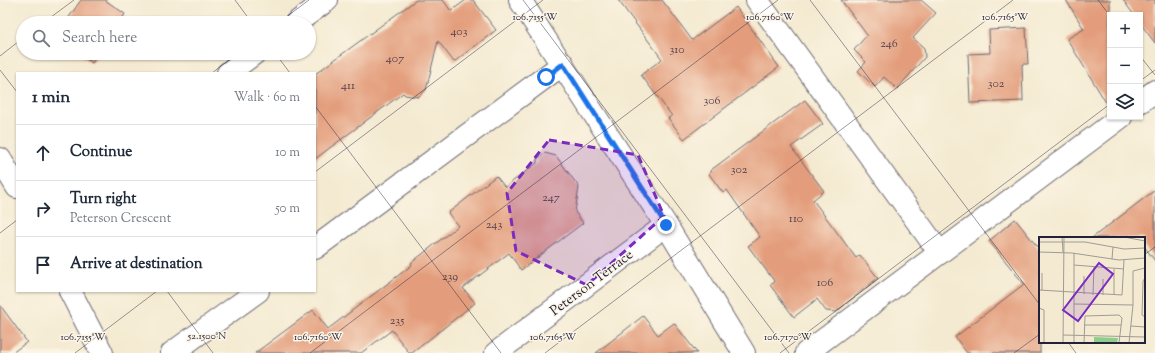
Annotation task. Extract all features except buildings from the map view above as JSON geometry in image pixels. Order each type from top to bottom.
[{"type":"street","points":[[305,16],[327,0]]},
{"type":"street","points":[[520,0],[563,64],[666,225],[744,353]]},
{"type":"street","points":[[757,0],[940,253]]},
{"type":"street","points":[[229,72],[246,60]]},
{"type":"street","points":[[316,247],[563,64]]},
{"type":"street","points":[[1143,100],[1155,91]]},
{"type":"street","points":[[806,353],[1117,120]]},
{"type":"street","points":[[0,158],[16,185]]},
{"type":"street","name":"Peterson Terrace","points":[[496,353],[666,225]]},
{"type":"street","points":[[71,292],[102,353]]},
{"type":"street","points":[[172,353],[257,292]]},
{"type":"highlighted area","points":[[549,140],[638,155],[664,216],[587,285],[516,251],[507,193]]},
{"type":"route","points":[[546,77],[563,64],[666,225]]}]
